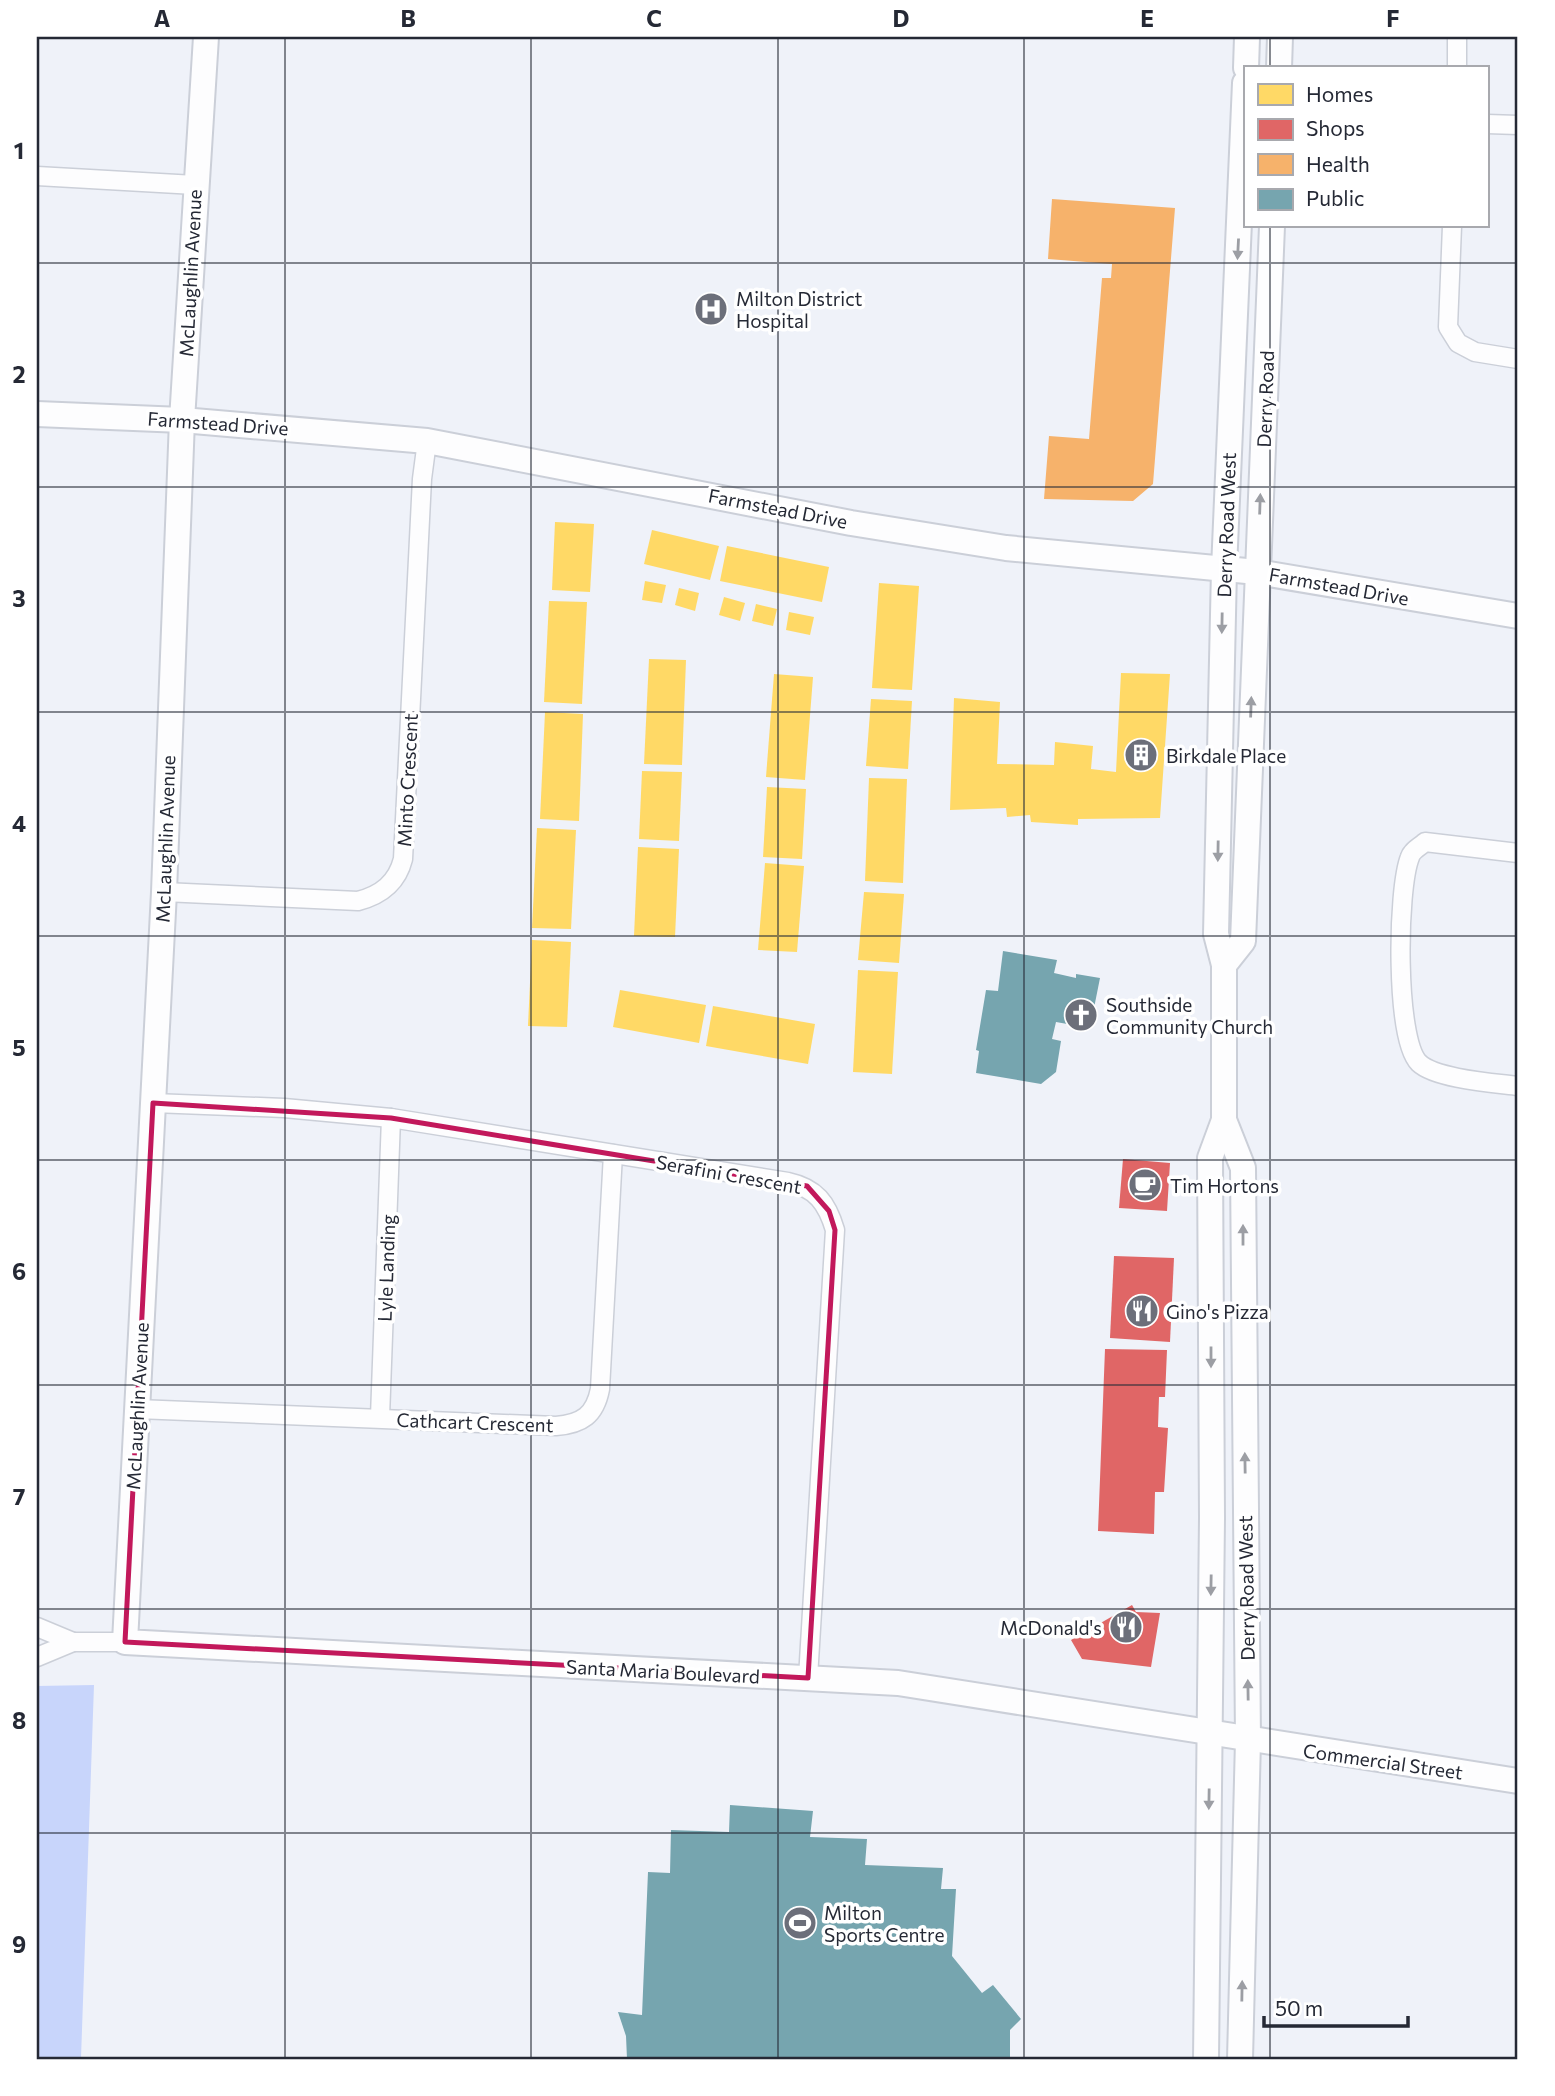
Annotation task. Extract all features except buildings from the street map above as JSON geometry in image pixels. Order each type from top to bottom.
[{"type":"street","name":"McLaughlin Avenue","points":[[125,1642],[163,892],[182,420],[206,37]]},
{"type":"street","points":[[1246,66],[1247,37]]},
{"type":"street","points":[[1279,66],[1280,37]]},
{"type":"street","points":[[1457,37],[1457,66]]},
{"type":"street","name":"Derry Road West","points":[[1206,2059],[1210,1731],[1210,1158],[1224,1120],[1224,965],[1216,934],[1224,569],[1244,106]]},
{"type":"street","points":[[1488,124],[1518,125]]},
{"type":"street","points":[[37,176],[195,185]]},
{"type":"street","name":"Derry Road","points":[[1257,572],[1272,228]]},
{"type":"street","points":[[1452,228],[1448,327],[1458,343],[1475,352],[1518,359]]},
{"type":"street","name":"Farmstead Drive","points":[[37,414],[182,420],[427,441],[851,523],[994,547],[1257,572],[1518,617]]},
{"type":"street","name":"Minto Crescent","points":[[163,892],[358,901],[373,897],[394,880],[402,859],[422,479],[427,441]]},
{"type":"street","name":"Derry Road West","points":[[1224,965],[1243,941],[1257,572]]},
{"type":"street","points":[[1518,853],[1425,842],[1411,853],[1404,877],[1400,963],[1408,1041],[1419,1062],[1433,1072],[1518,1086]]},
{"type":"street","name":"Serafini Crescent","points":[[153,1104],[284,1108],[391,1118],[807,1186],[829,1211],[835,1230],[808,1678]]},
{"type":"street","name":"Lyle Landing","points":[[380,1418],[391,1118]]},
{"type":"street","name":"Derry Road West","points":[[1224,1120],[1243,1168],[1248,1740],[1240,2059]]},
{"type":"street","name":"Cathcart Crescent","points":[[137,1409],[556,1426],[585,1419],[597,1406],[613,1154]]},
{"type":"street","name":"Santa Maria Boulevard","points":[[37,1627],[73,1642]]},
{"type":"street","name":"Santa Maria Boulevard","points":[[37,1657],[73,1642],[125,1642],[808,1678],[943,1689],[1210,1731],[1248,1740]]},
{"type":"street","name":"Commercial Street","points":[[1248,1740],[1518,1781]]},
{"type":"highlighted area","points":[[153,1103],[391,1118],[807,1186],[829,1211],[835,1230],[808,1678],[125,1642]]},
{"type":"shaded area","points":[[94,1685],[81,2058],[85,2059],[37,2059],[37,1686]]},
{"type":"place","name":"Milton District Hospital","points":[[711,309]]},
{"type":"place","name":"Birkdale Place","points":[[1141,755]]},
{"type":"place","name":"Southside Community Church","points":[[1081,1015]]},
{"type":"place","name":"Tim Hortons","points":[[1145,1185]]},
{"type":"place","name":"Gino's Pizza","points":[[1142,1311]]},
{"type":"place","name":"McDonald's","points":[[1126,1627]]},
{"type":"place","name":"Milton Sports Centre","points":[[800,1923]]}]
